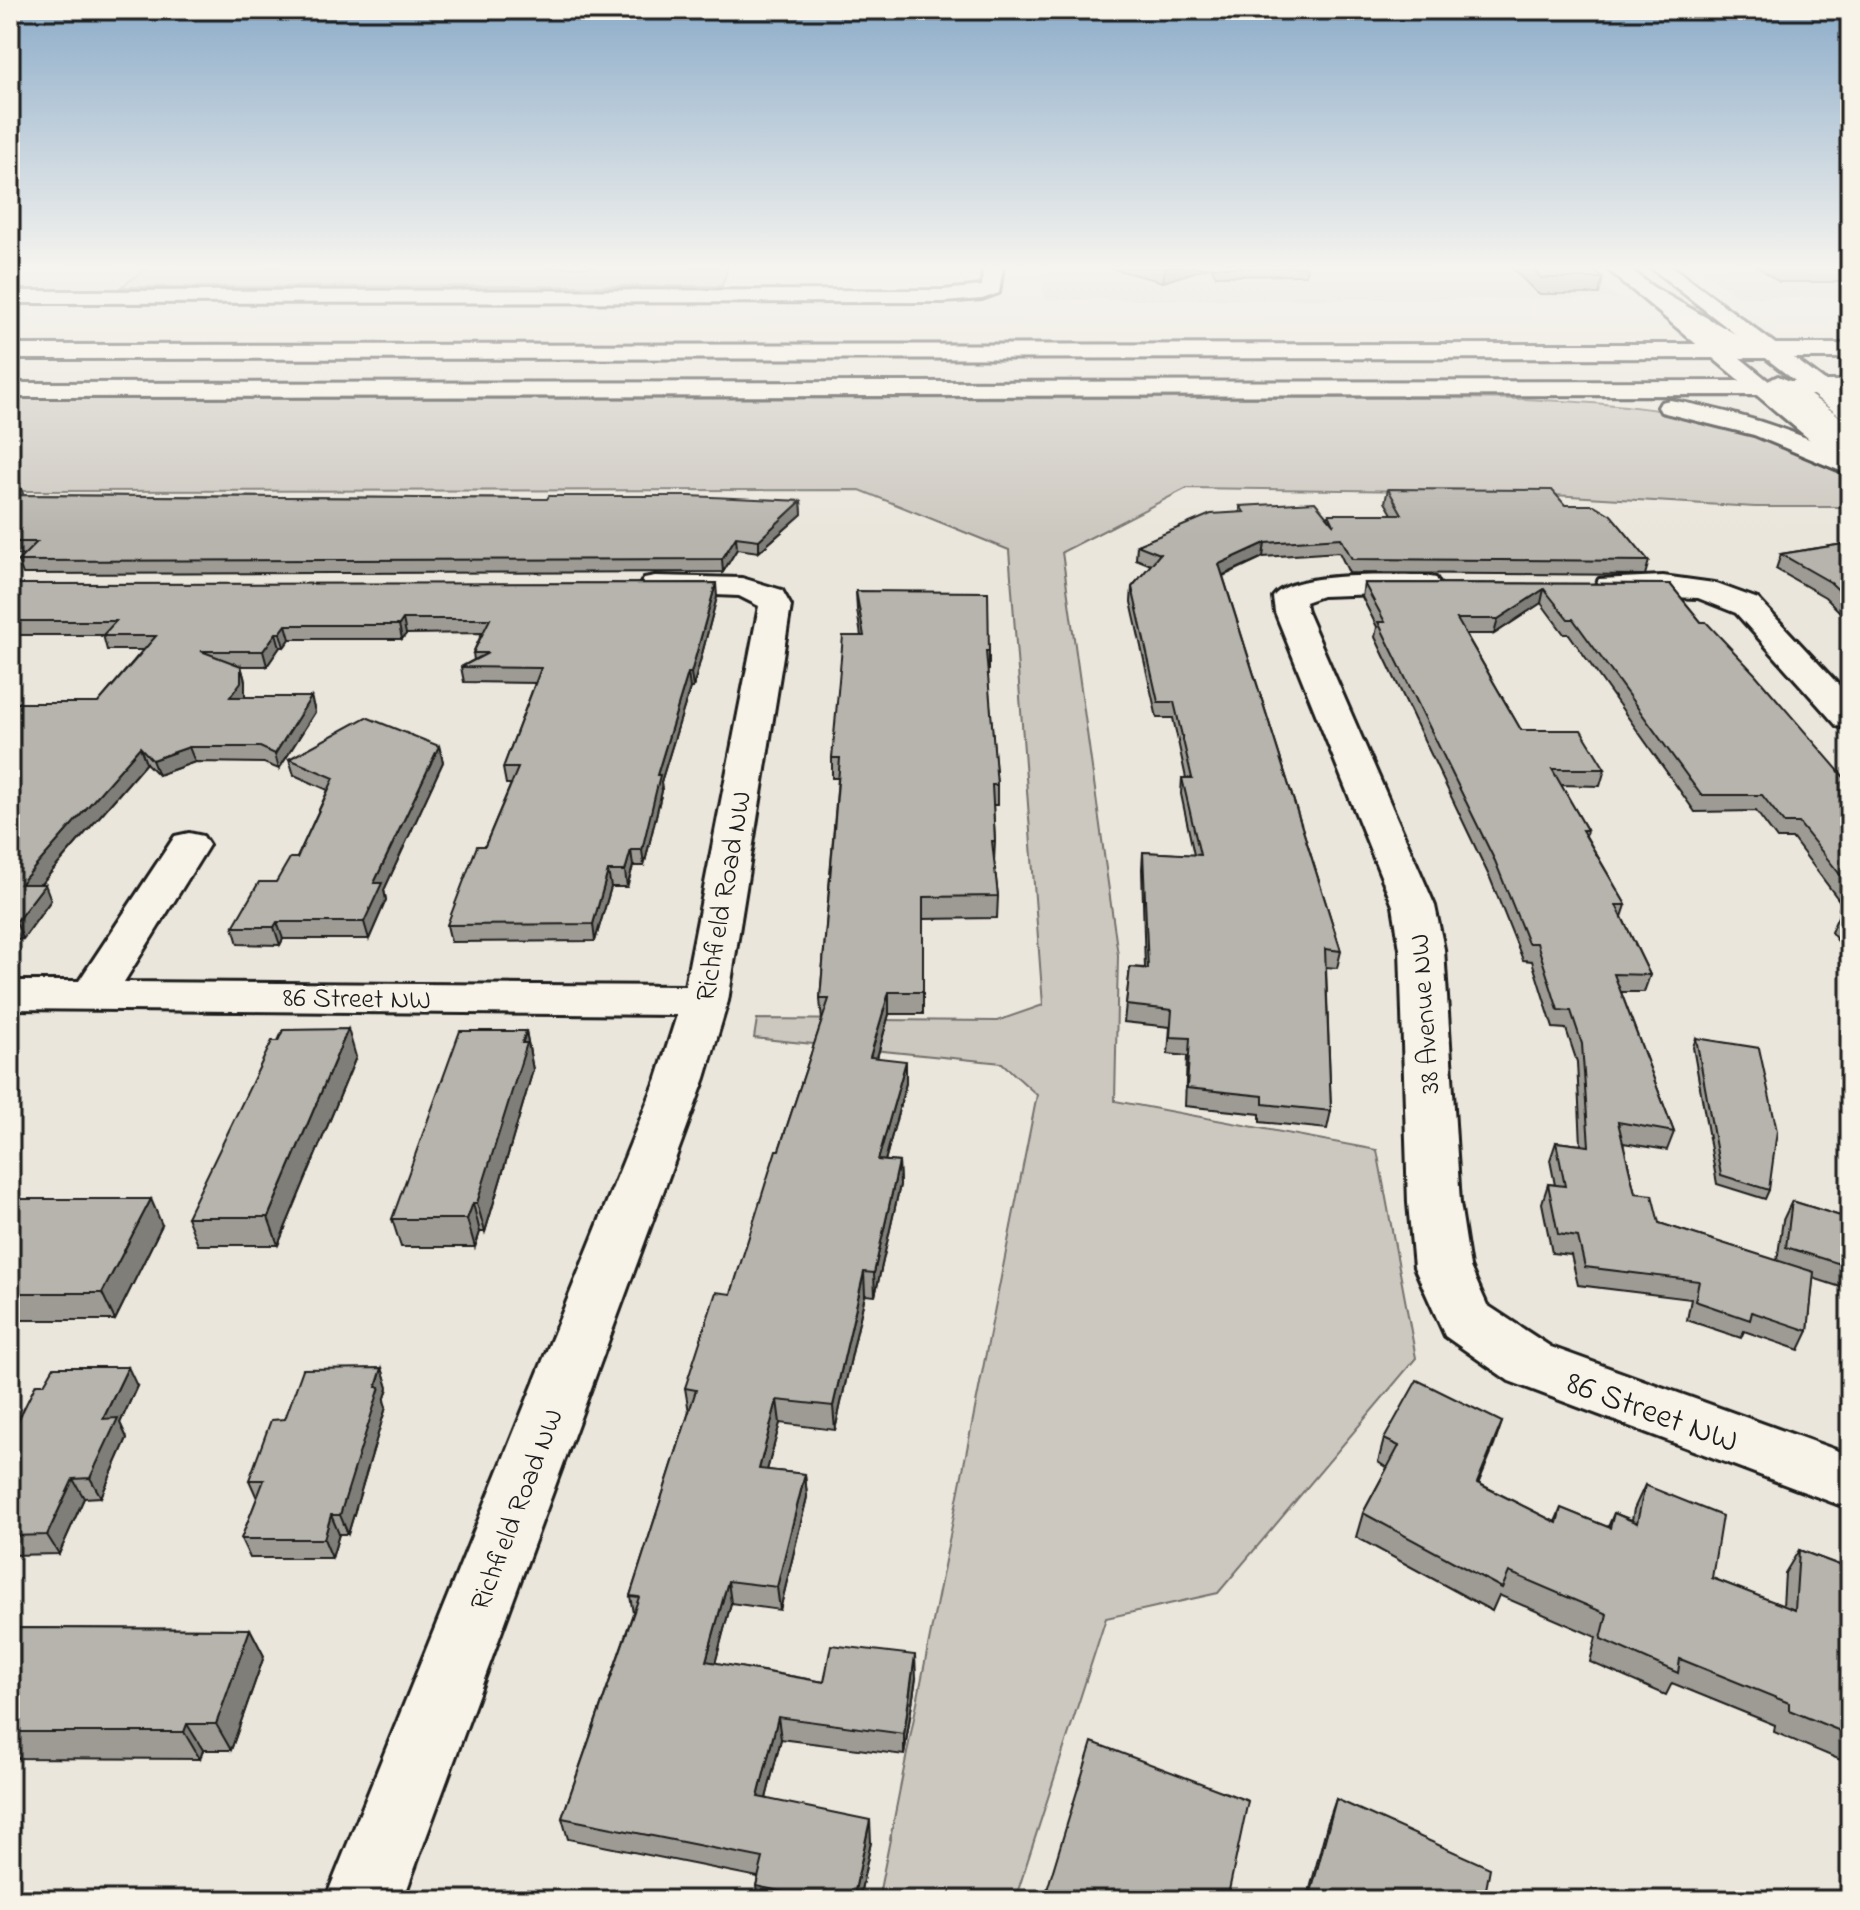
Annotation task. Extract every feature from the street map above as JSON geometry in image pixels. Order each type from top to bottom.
[{"type":"main road","points":[[1728,356],[1820,388],[1850,412]]},
{"type":"main road","points":[[1747,356],[1850,436]]},
{"type":"main road","points":[[1755,356],[1850,460]]},
{"type":"main road","points":[[10,390],[1501,388],[1766,369],[1826,356]]},
{"type":"main road","points":[[1216,389],[1850,367]]},
{"type":"main road","points":[[1501,388],[1642,403],[1713,415],[1800,442],[1850,467]]},
{"type":"main road","points":[[1820,388],[1850,388]]},
{"type":"main road","name":"38 Avenue NW","points":[[1451,586],[1344,585],[1319,587],[1289,597],[1291,612],[1414,906],[1422,949],[1437,1228],[1442,1267],[1465,1320]]},
{"type":"main road","name":"Richfield Road NW","points":[[364,1900],[681,1078],[705,1001],[775,606],[771,597],[742,587],[607,586]]},
{"type":"main road","points":[[1574,586],[1701,587],[1722,592],[1747,606],[1850,718]]},
{"type":"main road","points":[[93,995],[189,845]]},
{"type":"main road","name":"86 Street NW","points":[[10,995],[705,1001]]},
{"type":"main road","name":"86 Street NW","points":[[1465,1320],[1530,1364],[1850,1482]]},
{"type":"shaded area","points":[[1414,398],[1583,402],[1694,417],[1748,431],[1800,450],[1850,477],[1850,507],[1755,507],[1504,492],[1187,488],[1062,552],[1118,955],[1115,1101],[1377,1150],[1416,1358],[1218,1593],[1106,1618],[1015,1900],[878,1900],[1037,1095],[1002,1063],[754,1038],[757,1019],[997,1021],[1043,1005],[1009,550],[860,490],[10,491],[10,399]]},
{"type":"building","points":[[1388,489],[1552,490],[1565,505],[1594,505],[1611,515],[1649,561],[1352,559],[1341,538],[1265,543],[1219,564],[1341,951],[1325,949],[1331,1111],[1263,1104],[1263,1096],[1187,1088],[1190,1038],[1170,1037],[1172,1010],[1126,1005],[1130,967],[1148,969],[1143,852],[1200,855],[1182,778],[1192,778],[1174,702],[1158,702],[1132,587],[1160,554],[1137,545],[1211,514],[1244,512],[1240,506],[1315,502],[1334,525],[1329,514],[1402,514]]},
{"type":"building","points":[[10,495],[547,499],[549,496],[689,496],[801,501],[759,540],[736,537],[722,559],[18,561],[37,542],[10,542]]},
{"type":"building","points":[[1850,543],[1850,601],[1830,582],[1781,554]]},
{"type":"building","points":[[716,583],[691,673],[688,673],[657,775],[660,775],[642,850],[631,850],[625,871],[608,871],[593,924],[447,925],[477,846],[485,846],[518,768],[503,768],[541,668],[461,667],[488,653],[473,653],[490,619],[403,619],[399,625],[286,625],[263,651],[201,651],[241,666],[241,682],[230,697],[311,697],[275,754],[260,747],[189,747],[152,760],[140,747],[20,884],[45,884],[16,922],[10,922],[10,703],[98,703],[156,636],[102,636],[116,621],[14,621],[10,625],[10,584]]},
{"type":"building","points":[[1364,583],[1670,584],[1701,622],[1706,622],[1755,674],[1850,784],[1850,887],[1799,823],[1784,823],[1762,795],[1701,795],[1573,619],[1568,619],[1544,589],[1498,619],[1457,619],[1521,730],[1581,730],[1605,769],[1552,769],[1587,830],[1582,830],[1626,905],[1616,905],[1650,975],[1614,974],[1674,1132],[1618,1122],[1635,1193],[1652,1195],[1659,1223],[1814,1272],[1808,1331],[1752,1312],[1750,1320],[1695,1301],[1699,1281],[1585,1267],[1578,1237],[1558,1234],[1548,1184],[1565,1186],[1556,1142],[1589,1146],[1582,1044],[1571,1011],[1558,1010],[1537,943],[1528,943],[1495,861],[1378,622],[1385,622]]},
{"type":"building","points":[[856,591],[988,592],[989,651],[986,651],[997,785],[992,785],[995,841],[992,841],[998,896],[923,897],[923,992],[889,992],[870,1057],[906,1061],[878,1160],[899,1162],[874,1273],[864,1272],[833,1406],[777,1400],[759,1469],[805,1474],[777,1587],[728,1581],[706,1661],[824,1682],[831,1645],[915,1655],[904,1734],[778,1717],[758,1797],[870,1820],[853,1900],[821,1900],[756,1886],[763,1858],[562,1818],[639,1597],[630,1596],[696,1390],[685,1388],[716,1292],[731,1294],[776,1150],[779,1150],[829,999],[820,999],[840,758],[832,758],[843,636],[864,636]]},
{"type":"building","points":[[366,717],[439,746],[374,883],[382,883],[364,922],[277,922],[274,927],[233,927],[259,882],[276,882],[290,858],[297,858],[334,778],[289,759]]},
{"type":"building","points":[[1839,914],[1850,914],[1850,929]]},
{"type":"building","points":[[348,1029],[268,1217],[187,1217],[272,1041],[278,1041],[283,1030]]},
{"type":"building","points":[[460,1031],[526,1031],[522,1043],[527,1043],[477,1203],[473,1203],[467,1219],[392,1219]]},
{"type":"building","points":[[1696,1038],[1759,1048],[1777,1131],[1769,1190],[1721,1175]]},
{"type":"building","points":[[10,1199],[151,1199],[102,1293],[10,1293]]},
{"type":"building","points":[[1792,1201],[1850,1219],[1850,1267],[1786,1247]]},
{"type":"building","points":[[54,1367],[128,1367],[103,1419],[118,1418],[90,1478],[73,1479],[47,1535],[10,1536],[10,1437],[36,1384],[44,1384]]},
{"type":"building","points":[[382,1368],[376,1387],[380,1387],[340,1515],[331,1515],[324,1539],[241,1539],[264,1480],[249,1480],[271,1420],[285,1419],[303,1369]]},
{"type":"building","points":[[1417,1380],[1502,1422],[1477,1483],[1557,1523],[1561,1508],[1610,1528],[1614,1513],[1637,1523],[1645,1485],[1722,1516],[1712,1578],[1795,1610],[1799,1550],[1850,1569],[1850,1735],[1789,1710],[1789,1703],[1680,1659],[1678,1673],[1601,1639],[1607,1614],[1509,1572],[1502,1588],[1363,1513],[1399,1446],[1384,1439]]},
{"type":"building","points":[[10,1628],[250,1629],[216,1724],[187,1724],[184,1732],[10,1732]]},
{"type":"building","points":[[1092,1742],[1248,1801],[1227,1900],[1044,1900]]},
{"type":"building","points":[[1336,1799],[1490,1868],[1484,1900],[1309,1900]]}]
